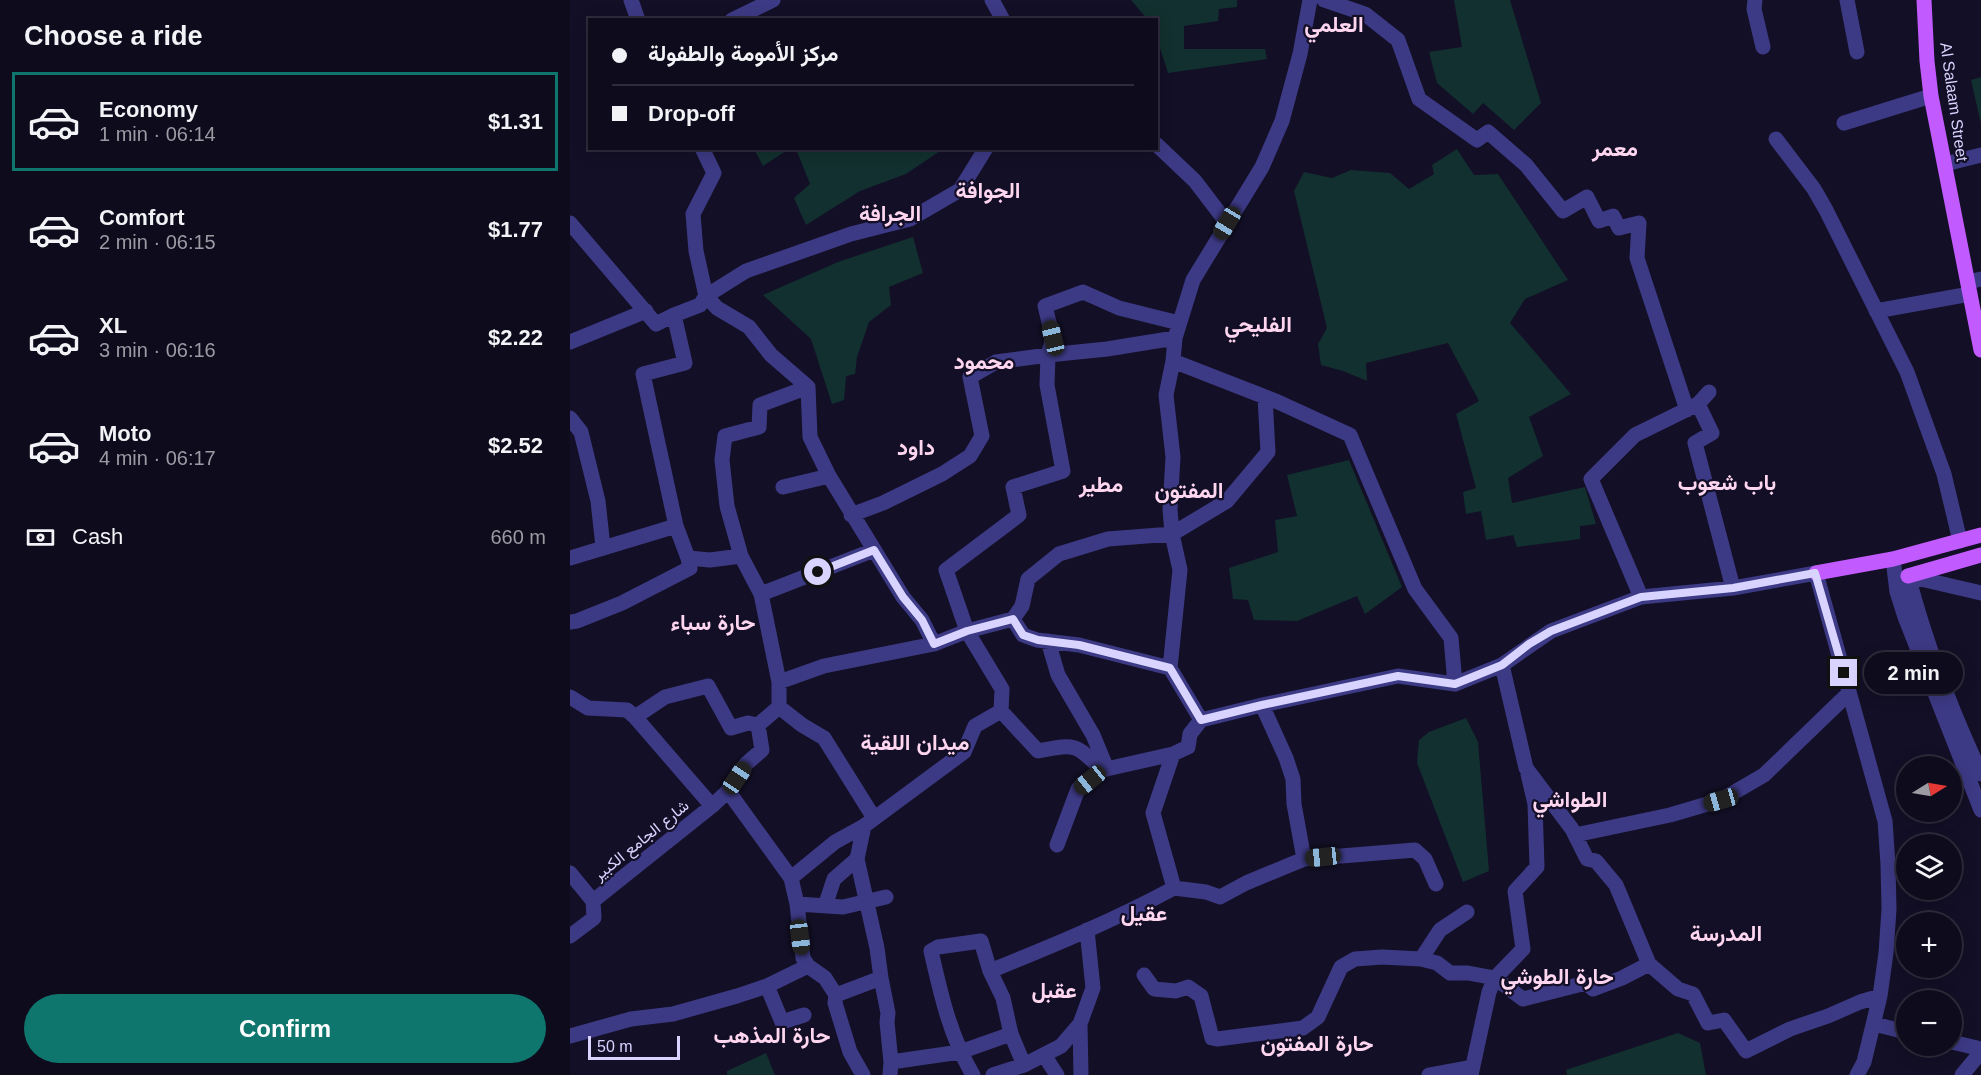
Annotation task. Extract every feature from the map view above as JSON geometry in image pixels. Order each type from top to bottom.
[{"type":"main road","name":"Al Salaam Street","points":[[1924,0],[1931,96],[1973,285],[1981,350]]},
{"type":"main road","points":[[1815,573],[1893,559],[1981,535]]},
{"type":"main road","points":[[1908,576],[1981,555]]},
{"type":"street","points":[[631,0],[637,18]]},
{"type":"street","points":[[735,18],[757,4],[773,0]]},
{"type":"street","points":[[992,0],[1002,18]]},
{"type":"street","points":[[1201,720],[1170,668],[1180,570],[1172,534],[1170,509],[1173,458],[1166,395],[1177,331],[1193,280],[1262,167],[1282,121],[1300,54],[1310,0]]},
{"type":"street","points":[[1324,0],[1365,14],[1398,40],[1419,99],[1477,140],[1488,132],[1526,165],[1563,211],[1587,197],[1599,221],[1613,216],[1619,228],[1639,223],[1637,258],[1693,407],[1712,433],[1695,443],[1733,588]]},
{"type":"street","points":[[1755,0],[1754,9],[1763,47]]},
{"type":"street","points":[[1847,0],[1857,52]]},
{"type":"street","points":[[1844,123],[1931,96]]},
{"type":"street","points":[[1776,139],[1814,189],[1826,210],[1911,382],[1944,474],[1960,541]]},
{"type":"street","points":[[1158,146],[1195,181],[1227,223]]},
{"type":"street","points":[[703,150],[714,173],[693,214],[696,251],[706,296],[717,308],[749,327],[771,355],[808,387],[810,437],[829,476],[903,597],[922,620],[934,644]]},
{"type":"street","points":[[570,223],[656,324],[700,305],[706,296],[746,271],[851,234],[910,219],[960,190],[985,150]]},
{"type":"street","points":[[1945,164],[1981,155]]},
{"type":"street","points":[[1876,311],[1973,285]]},
{"type":"street","points":[[1105,769],[1071,745],[1038,751],[1001,711],[1002,689],[967,631],[946,570],[1019,515],[1013,487],[1063,471],[1047,385],[1047,355],[1053,338],[1044,306],[1083,292],[1177,331]]},
{"type":"street","points":[[570,342],[646,311]]},
{"type":"street","points":[[570,622],[621,603],[690,568],[676,526],[643,374],[685,363],[674,315]]},
{"type":"street","points":[[851,515],[883,503],[942,474],[970,456],[982,436],[970,377],[996,362],[1107,349],[1177,331]]},
{"type":"street","points":[[1173,361],[1265,397],[1350,435],[1415,589],[1451,638],[1455,684]]},
{"type":"street","points":[[635,717],[665,697],[708,686],[731,728],[748,723],[759,725],[779,707],[779,682],[761,594],[741,556],[727,506],[722,460],[725,435],[759,427],[759,405],[808,387]]},
{"type":"street","points":[[1641,597],[1591,479],[1635,435],[1693,407],[1709,392]]},
{"type":"street","points":[[779,682],[824,666],[934,644],[967,631],[1013,619],[1022,606],[1028,579],[1059,554],[1108,539],[1172,534],[1227,501],[1268,452],[1265,397]]},
{"type":"street","points":[[570,418],[581,432],[598,501],[603,547]]},
{"type":"street","points":[[783,487],[829,476]]},
{"type":"street","points":[[570,558],[676,526]]},
{"type":"street","points":[[761,594],[874,550]]},
{"type":"street","points":[[688,558],[710,560],[741,556]]},
{"type":"street","points":[[1893,559],[1905,618],[1981,810]]},
{"type":"street","points":[[1057,845],[1078,789],[1105,769],[1173,754],[1188,747],[1190,734],[1201,720],[1398,676],[1455,684],[1502,665],[1529,644],[1551,631],[1641,597],[1733,588],[1815,573],[1884,821],[1888,864],[1889,909],[1880,996],[1864,1062],[1857,1075]]},
{"type":"street","points":[[1981,593],[1908,576],[1922,629],[1965,740],[1981,774]]},
{"type":"street","points":[[1013,619],[1023,635],[1038,640],[1079,645],[1170,668]]},
{"type":"street","points":[[1048,641],[1058,675],[1093,735],[1105,769]]},
{"type":"street","points":[[1429,1075],[1472,1071],[1489,992],[1495,978],[1523,950],[1515,891],[1537,867],[1535,804],[1502,665]]},
{"type":"street","points":[[1575,835],[1670,815],[1721,800],[1764,775],[1849,693]]},
{"type":"street","points":[[570,696],[588,708],[627,710],[711,806]]},
{"type":"street","points":[[1262,705],[1293,779],[1294,804],[1304,859]]},
{"type":"street","points":[[779,707],[824,738],[869,822],[857,859],[877,948],[888,1013],[891,1069],[960,1052],[1011,1034]]},
{"type":"street","points":[[791,878],[835,842],[869,822],[964,752],[975,726],[1001,711]]},
{"type":"street","name":"شارع الجامع الكبير","points":[[570,873],[593,901],[728,791],[746,764],[762,750],[759,725]]},
{"type":"street","points":[[1173,754],[1153,813],[1174,888]]},
{"type":"street","points":[[1526,768],[1575,835],[1587,859],[1596,861],[1616,885],[1649,964],[1678,989],[1693,994],[1708,1023],[1724,1020],[1746,1050],[1790,1029],[1880,996]]},
{"type":"street","points":[[728,791],[791,878],[797,904],[803,958],[808,966],[825,978],[836,995],[835,1003],[850,1052],[863,1075]]},
{"type":"street","points":[[990,971],[1087,930],[1174,888],[1206,892],[1220,897],[1246,883],[1304,859],[1415,850],[1425,859],[1436,884]]},
{"type":"street","points":[[825,906],[834,879],[857,859]]},
{"type":"street","points":[[797,904],[843,907],[886,897]]},
{"type":"street","points":[[570,936],[594,918],[593,901]]},
{"type":"street","points":[[1421,959],[1440,930],[1467,912]]},
{"type":"street","points":[[993,1075],[1024,1065],[1061,1046],[1080,1024],[1093,988],[1087,930]]},
{"type":"street","points":[[973,1075],[960,1052],[943,1006],[931,951],[938,947],[981,941],[990,971],[1003,998],[1011,1034],[1024,1065]]},
{"type":"street","points":[[1144,975],[1154,989],[1176,991],[1188,987],[1200,996],[1208,1028],[1212,1038],[1217,1039],[1303,1028],[1318,1017],[1341,967],[1355,959],[1382,957],[1421,959],[1437,963],[1449,973],[1468,973],[1495,978],[1523,999],[1586,983],[1593,989],[1649,964]]},
{"type":"street","points":[[570,1036],[631,1019],[673,1014],[767,986],[808,966]]},
{"type":"street","points":[[836,995],[881,978]]},
{"type":"street","points":[[767,986],[782,1022],[804,1015]]},
{"type":"street","points":[[1080,1024],[1082,1075]]},
{"type":"street","points":[[1874,1024],[1896,1030]]},
{"type":"street","points":[[1962,1045],[1981,1051],[1962,1075]]},
{"type":"street","points":[[1044,1055],[1057,1075]]},
{"type":"green space","points":[[1131,0],[1237,0],[1237,7],[1219,9],[1218,21],[1184,26],[1184,49],[1265,49],[1267,59],[1168,73],[1158,42],[1158,18],[1146,18]]},
{"type":"green space","points":[[1454,0],[1510,0],[1541,103],[1514,130],[1483,103],[1473,114],[1437,83],[1429,52],[1462,47]]},
{"type":"green space","points":[[1981,77],[1981,124],[1971,80]]},
{"type":"green space","points":[[1457,149],[1474,175],[1498,174],[1568,280],[1525,299],[1510,323],[1571,394],[1529,417],[1543,456],[1508,478],[1512,503],[1585,487],[1596,524],[1580,526],[1580,539],[1517,547],[1513,535],[1486,540],[1481,511],[1466,514],[1463,492],[1476,488],[1456,414],[1479,401],[1448,343],[1366,363],[1367,381],[1321,365],[1318,344],[1327,328],[1294,191],[1304,172],[1332,178],[1351,170],[1390,173],[1409,189],[1434,174],[1432,165]]},
{"type":"green space","points":[[755,150],[787,150],[763,166]]},
{"type":"green space","points":[[796,150],[942,150],[906,174],[860,191],[806,225],[794,198],[810,184]]},
{"type":"green space","points":[[913,237],[923,273],[889,287],[891,305],[869,322],[857,357],[855,374],[846,376],[844,400],[832,404],[811,339],[763,295],[838,262]]},
{"type":"green space","points":[[1349,460],[1402,587],[1365,614],[1357,596],[1297,621],[1254,620],[1248,600],[1233,599],[1229,568],[1278,552],[1275,520],[1297,516],[1287,475]]},
{"type":"green space","points":[[1466,718],[1478,742],[1489,871],[1463,882],[1417,763],[1419,740],[1429,732]]},
{"type":"green space","points":[[1678,1033],[1700,1043],[1706,1075],[1567,1075],[1566,1070]]},
{"type":"green space","points":[[766,1053],[775,1075],[727,1075],[727,1071]]},
{"type":"district","name":"العلمي","points":[[1334,24]]},
{"type":"district","name":"معمر","points":[[1615,148]]},
{"type":"district","name":"الجوافة","points":[[988,190]]},
{"type":"district","name":"الجرافة","points":[[890,213]]},
{"type":"district","name":"الفليحي","points":[[1258,324]]},
{"type":"district","name":"محمود","points":[[984,361]]},
{"type":"district","name":"داود","points":[[916,447]]},
{"type":"district","name":"باب شعوب","points":[[1727,482]]},
{"type":"district","name":"مطير","points":[[1101,484]]},
{"type":"district","name":"المفتون","points":[[1189,490]]},
{"type":"district","name":"حارة سباء","points":[[713,622]]},
{"type":"district","name":"ميدان اللقية","points":[[915,742]]},
{"type":"district","name":"الطواشي","points":[[1570,799]]},
{"type":"district","name":"عقيل","points":[[1144,913]]},
{"type":"district","name":"المدرسة","points":[[1726,933]]},
{"type":"district","name":"حارة الطوشي","points":[[1557,976]]},
{"type":"district","name":"عقبل","points":[[1054,990]]},
{"type":"district","name":"حارة المذهب","points":[[772,1035]]},
{"type":"district","name":"حارة المفتون","points":[[1317,1043]]},
{"type":"route","points":[[818,572],[874,550],[903,597],[922,620],[934,644],[967,631],[1013,619],[1023,635],[1038,640],[1079,645],[1170,668],[1201,720],[1398,676],[1455,684],[1502,665],[1529,644],[1551,631],[1641,597],[1733,588],[1815,573],[1844,673]]}]
